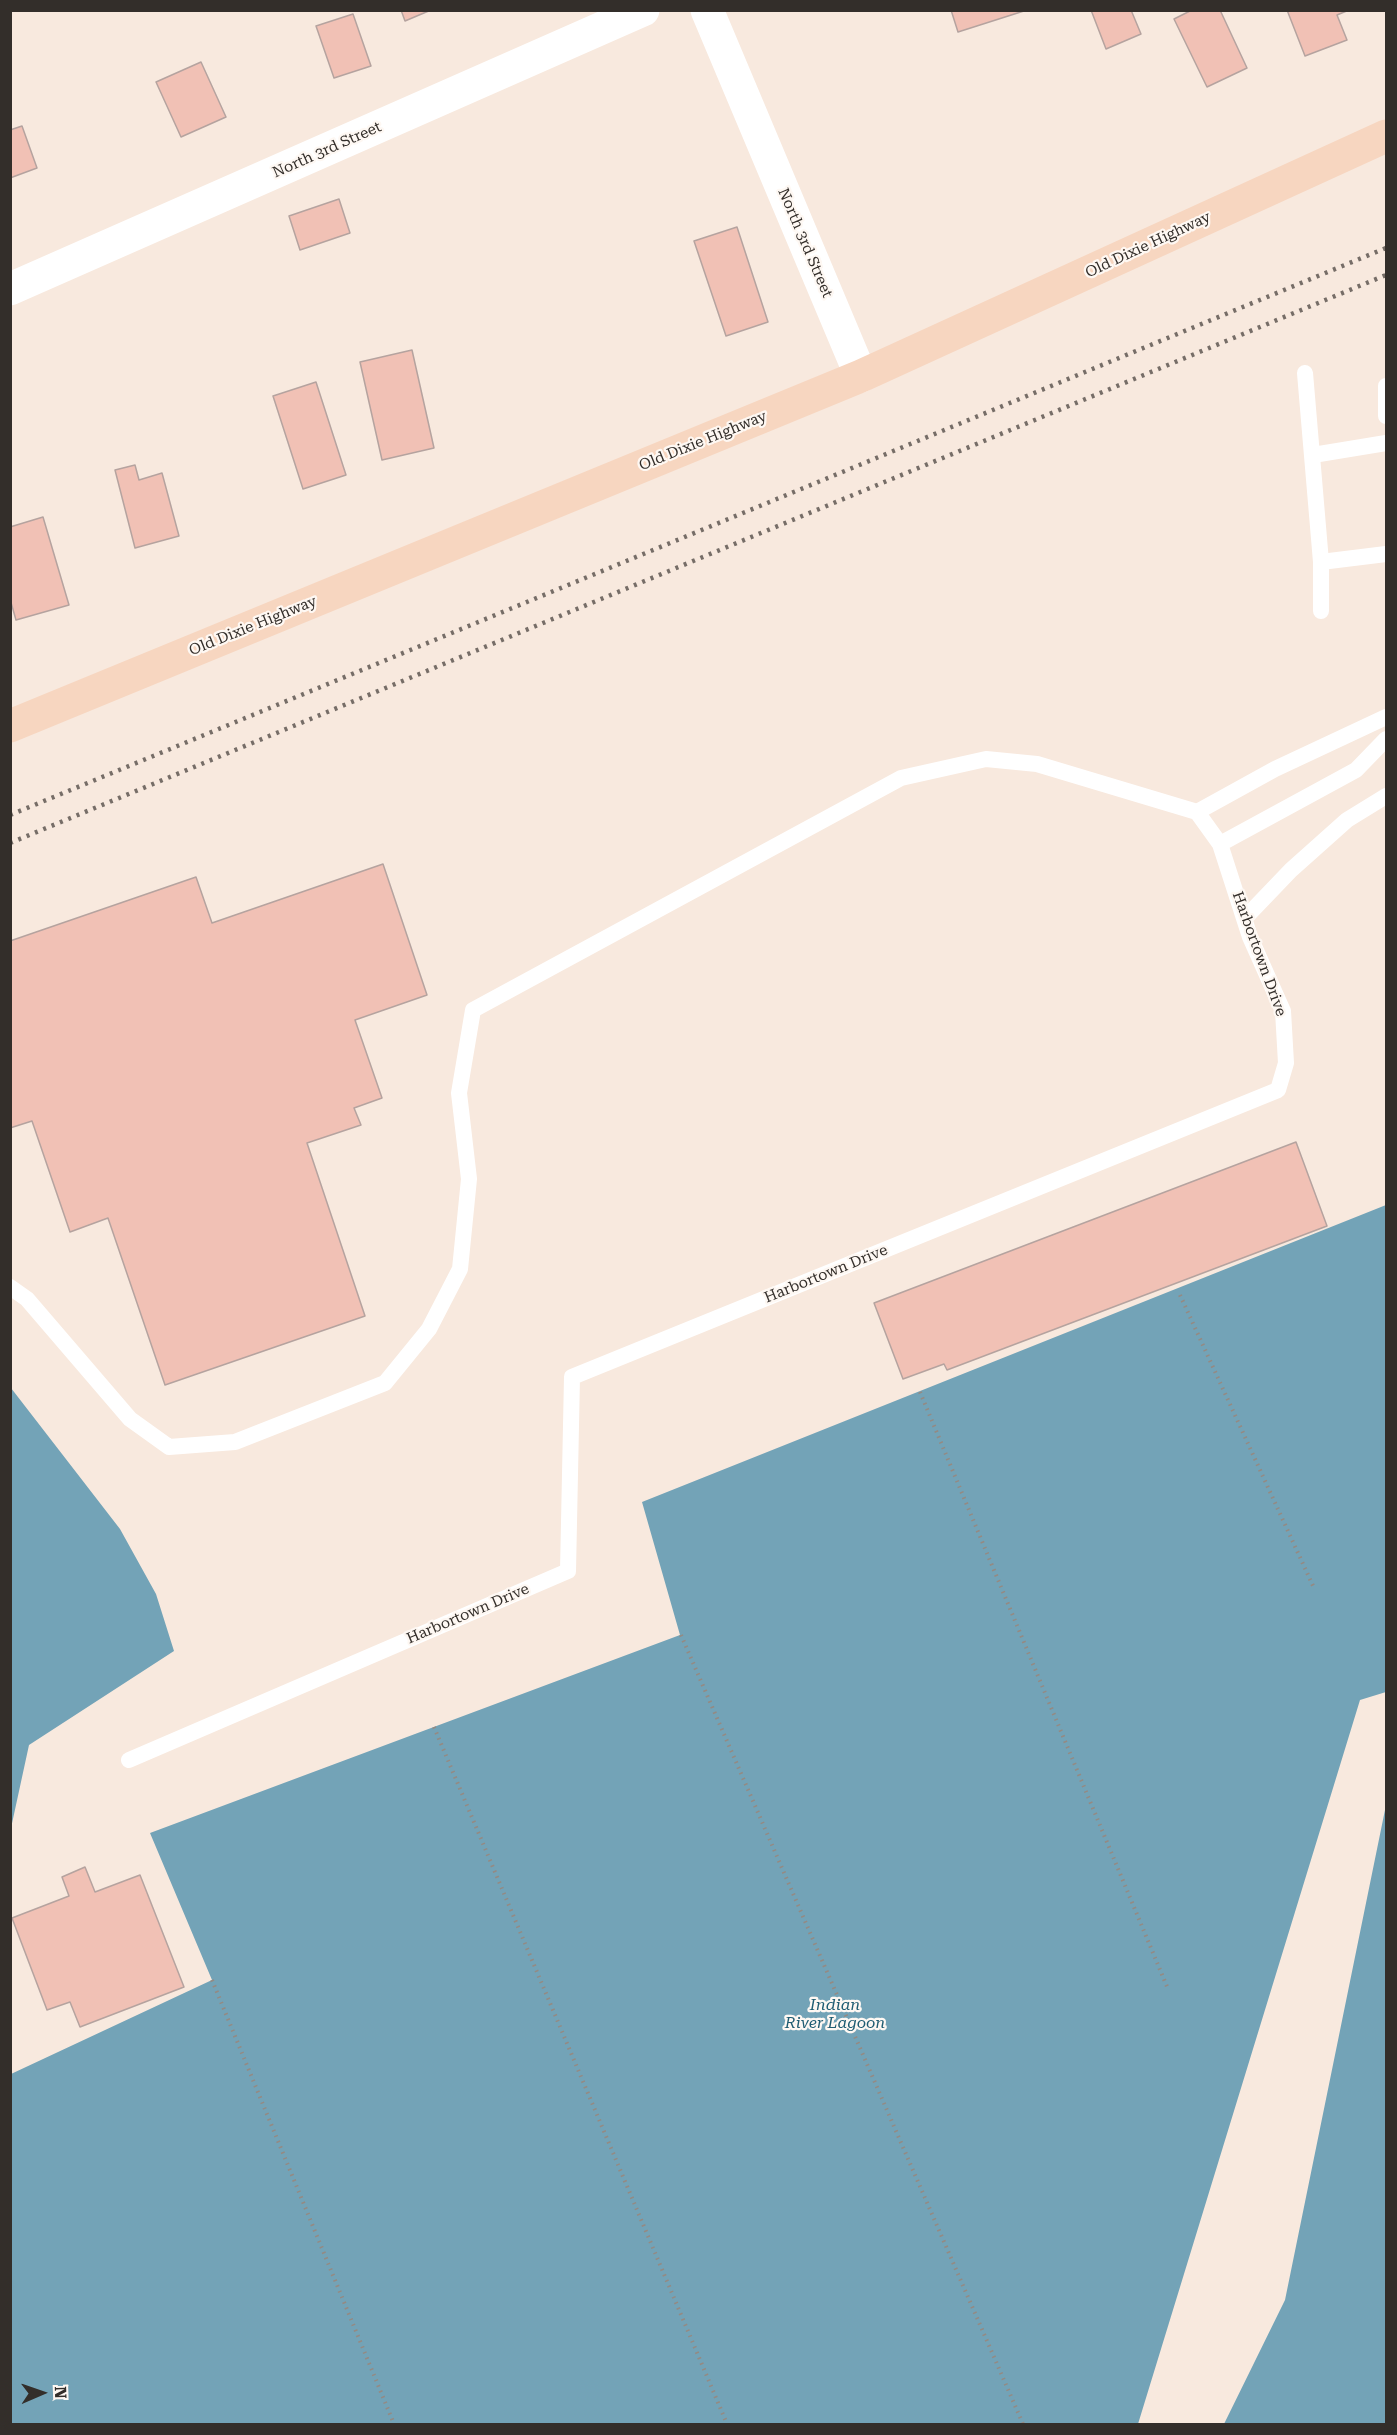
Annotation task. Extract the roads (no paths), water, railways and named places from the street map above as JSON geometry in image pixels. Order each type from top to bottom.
[{"type":"street","name":"North 3rd Street","points":[[10,289],[643,10]]},
{"type":"street","name":"North 3rd Street","points":[[707,10],[861,376]]},
{"type":"street","name":"Old Dixie Highway","points":[[10,726],[861,376],[1386,136]]},
{"type":"lane","points":[[1305,373],[1314,455],[1321,562],[1321,611]]},
{"type":"lane","points":[[1386,386],[1386,416]]},
{"type":"lane","points":[[1314,455],[1386,443]]},
{"type":"lane","points":[[1321,562],[1386,554]]},
{"type":"lane","points":[[10,1287],[27,1299],[130,1419],[168,1447],[235,1442],[386,1383],[429,1329],[460,1269],[468,1179],[459,1093],[473,1010],[901,778],[986,759],[1027,763],[1197,812],[1275,769],[1386,717]]},
{"type":"lane","points":[[1220,844],[1356,770],[1386,739]]},
{"type":"lane","points":[[1245,918],[1291,870],[1347,820],[1386,796]]},
{"type":"lane","name":"Harbortown Drive","points":[[129,1760],[568,1571],[572,1377],[1278,1090],[1286,1063],[1283,1011],[1250,936],[1220,844],[1197,812]]},
{"type":"water","name":"Indian River Lagoon","points":[[1386,1205],[1386,1692],[1360,1700],[1138,2424],[11,2424],[11,2074],[212,1980],[150,1833],[680,1635],[642,1502]]},
{"type":"water","points":[[11,1388],[120,1529],[156,1594],[174,1651],[29,1745],[11,1828]]},
{"type":"water","points":[[1386,1805],[1386,2424],[1224,2424],[1285,2300]]},
{"type":"railway","points":[[10,815],[1386,248]]},
{"type":"railway","points":[[10,843],[1386,275]]}]
